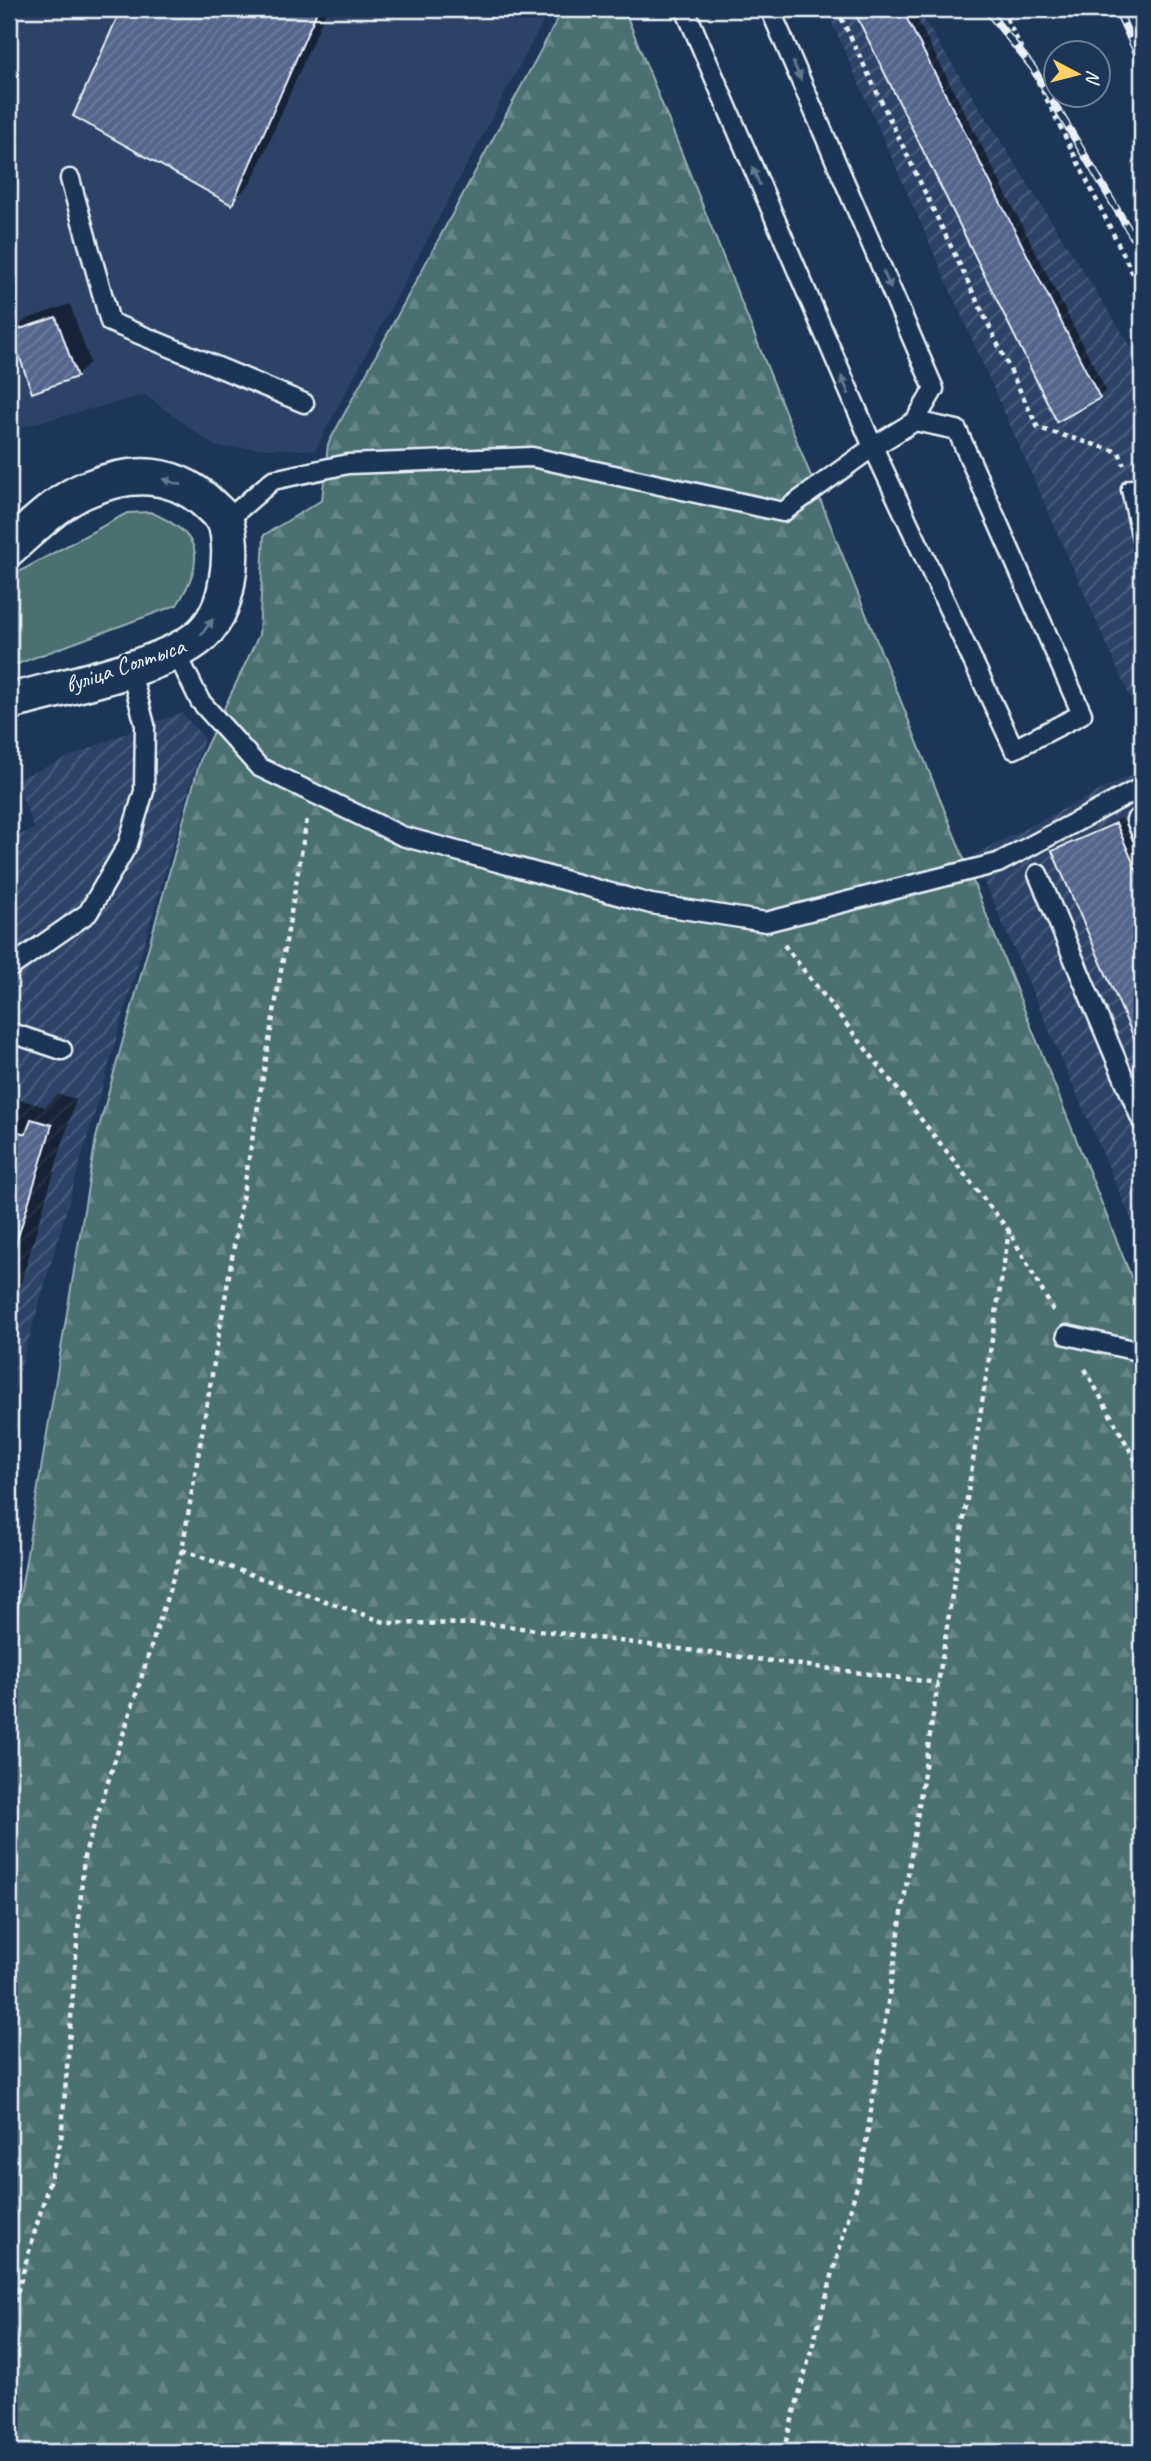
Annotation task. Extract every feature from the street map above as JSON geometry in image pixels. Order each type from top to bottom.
[{"type":"street","points":[[9,548],[46,516],[87,489],[124,477],[172,479],[201,497],[226,521]]},
{"type":"street","name":"вуліца Солтыса","points":[[9,702],[130,668],[176,652],[198,639],[223,605],[230,564],[226,521]]},
{"type":"lane","points":[[685,9],[873,447],[1014,749],[1082,714],[957,430],[915,421]]},
{"type":"lane","points":[[226,521],[273,480],[348,464],[532,457],[783,512],[873,447],[915,421],[934,389],[770,9]]},
{"type":"lane","points":[[71,180],[110,322],[304,403]]},
{"type":"lane","points":[[1131,489],[1142,539]]},
{"type":"lane","points":[[176,652],[200,701],[259,767],[402,836],[650,904],[766,922],[998,863],[1142,787]]},
{"type":"lane","points":[[9,968],[88,913],[128,844],[144,791],[145,724],[130,668]]},
{"type":"lane","points":[[1038,874],[1142,1121]]},
{"type":"lane","points":[[9,1032],[62,1050]]},
{"type":"lane","points":[[1066,1335],[1142,1352]]},
{"type":"path","points":[[837,9],[1038,428],[1119,453],[1131,489]]},
{"type":"path","points":[[1003,9],[1142,292]]},
{"type":"path","points":[[9,437],[17,434]]},
{"type":"path","points":[[9,2321],[61,2141],[84,1857],[182,1550],[312,793]]},
{"type":"path","points":[[766,922],[1009,1231],[1142,1472]]},
{"type":"path","points":[[783,2452],[862,2168],[1009,1231]]},
{"type":"path","points":[[182,1550],[387,1623],[491,1624],[938,1683]]},
{"type":"shaded area","points":[[9,9],[550,9],[315,450],[216,447],[145,395],[9,430]]},
{"type":"shaded area","points":[[826,9],[917,9],[1142,364],[1142,724]]},
{"type":"shaded area","points":[[182,713],[204,738],[9,1407],[9,839],[35,829],[15,780],[145,725]]},
{"type":"shaded area","points":[[1142,769],[1142,1244],[973,855]]},
{"type":"green space","points":[[624,9],[1142,1304],[1142,2452],[9,2452],[9,1662],[96,1138],[201,757],[259,635],[264,535],[322,500],[328,444],[562,11]]},
{"type":"green space","points":[[150,512],[181,529],[194,550],[192,574],[177,605],[9,667],[9,577],[127,513]]},
{"type":"building","points":[[121,9],[318,9],[232,205],[73,116]]},
{"type":"building","points":[[853,9],[902,9],[1100,398],[1057,422]]},
{"type":"building","points":[[56,317],[77,377],[32,393],[11,332]]},
{"type":"building","points":[[1116,823],[1142,883],[1142,1056],[1052,851]]},
{"type":"building","points":[[31,1119],[52,1125],[9,1267],[9,1129],[26,1134]]},
{"type":"railway","points":[[986,9],[1033,68],[1142,252]]},
{"type":"railway","points":[[1117,9],[1142,64]]}]
